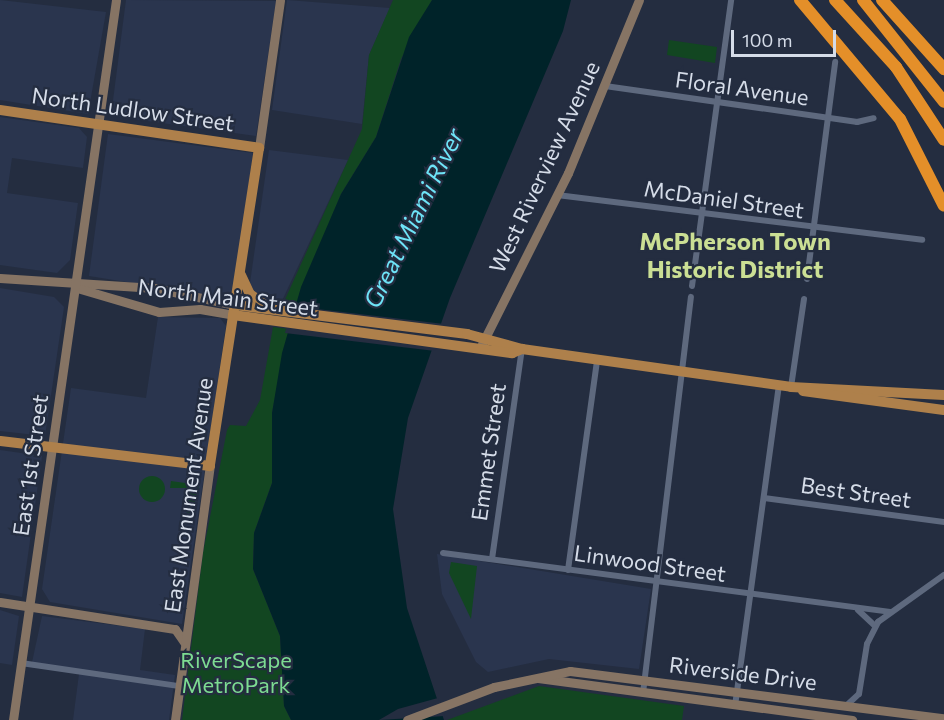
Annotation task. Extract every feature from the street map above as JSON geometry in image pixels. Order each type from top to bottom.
[{"type":"highway","points":[[800,0],[900,119],[944,206]]},
{"type":"highway","points":[[835,0],[896,67],[944,140]]},
{"type":"highway","points":[[863,0],[944,102]]},
{"type":"highway","points":[[882,0],[944,69]]},
{"type":"main road","name":"East 1st Street","points":[[13,720],[116,0]]},
{"type":"main road","points":[[260,148],[280,0]]},
{"type":"main road","name":"West Riverview Avenue","points":[[483,343],[557,195],[605,86],[639,0]]},
{"type":"main road","name":"North Ludlow Street","points":[[0,110],[260,148]]},
{"type":"main road","name":"East Monument Avenue","points":[[175,720],[210,466],[260,148]]},
{"type":"main road","points":[[241,275],[249,294],[278,312]]},
{"type":"main road","name":"North Main Street","points":[[0,278],[75,287],[155,288],[276,324],[464,347],[483,343]]},
{"type":"main road","name":"North Main Street","points":[[75,287],[155,311],[200,309],[278,312],[467,334],[483,343],[791,387],[944,395]]},
{"type":"main road","name":"North Main Street","points":[[791,387],[817,395],[944,410]]},
{"type":"main road","points":[[0,441],[210,466]]},
{"type":"main road","points":[[0,602],[175,629],[184,642]]},
{"type":"main road","name":"Riverside Drive","points":[[407,720],[482,692],[570,671],[944,718]]},
{"type":"main road","name":"Riverside Drive","points":[[538,678],[852,720]]},
{"type":"street","points":[[692,286],[731,0]]},
{"type":"street","points":[[807,279],[835,62]]},
{"type":"street","name":"Floral Avenue","points":[[605,86],[828,118],[874,118]]},
{"type":"street","name":"McDaniel Street","points":[[557,195],[813,229],[922,240]]},
{"type":"street","points":[[643,693],[691,297]]},
{"type":"street","points":[[791,387],[804,299]]},
{"type":"street","name":"Emmet Street","points":[[492,559],[522,349]]},
{"type":"street","points":[[568,570],[597,361]]},
{"type":"street","points":[[735,705],[779,385]]},
{"type":"street","name":"Best Street","points":[[764,498],[944,522]]},
{"type":"street","name":"Linwood Street","points":[[443,553],[890,612]]},
{"type":"street","points":[[846,706],[859,694],[875,626],[890,612],[944,575]]},
{"type":"street","points":[[852,608],[866,614],[875,626]]},
{"type":"street","points":[[21,663],[179,686]]},
{"type":"shaded area","points":[[0,0],[106,12],[88,114],[0,100]]},
{"type":"shaded area","points":[[126,0],[276,1],[256,136],[111,116]]},
{"type":"shaded area","points":[[287,0],[390,8],[369,55],[362,124],[272,110]]},
{"type":"shaded area","points":[[0,117],[79,128],[87,137],[83,168],[12,158],[7,193],[78,203],[70,260],[57,273],[0,265]]},
{"type":"shaded area","points":[[108,134],[253,153],[234,288],[226,298],[89,276]]},
{"type":"shaded area","points":[[269,150],[348,160],[280,305],[257,297],[250,283]]},
{"type":"shaded area","points":[[0,288],[54,297],[64,307],[45,436],[0,431]]},
{"type":"shaded area","points":[[158,317],[220,318],[226,326],[182,624],[50,602],[42,589],[71,388],[146,398]]},
{"type":"shaded area","points":[[0,450],[42,456],[22,597],[0,593]]},
{"type":"shaded area","points":[[437,554],[651,589],[639,669],[549,659],[488,672],[476,662],[442,594]]},
{"type":"shaded area","points":[[0,610],[19,616],[12,665],[0,663]]},
{"type":"shaded area","points":[[42,616],[145,629],[140,670],[175,675],[169,720],[73,720],[79,674],[31,667]]},
{"type":"green space","points":[[393,0],[432,0],[401,59],[376,137],[341,194],[296,305],[283,304],[362,129],[369,55]]},
{"type":"green space","points":[[669,40],[717,47],[715,63],[667,55]]},
{"type":"green space","name":"RiverScape MetroPark","points":[[273,327],[289,329],[272,413],[272,483],[254,533],[253,569],[280,636],[284,706],[291,720],[182,720],[203,553],[227,430],[230,425],[246,426],[260,400]]},
{"type":"green space","points":[[152,476],[161,480],[165,489],[161,498],[152,502],[143,498],[139,489],[143,480]]},
{"type":"green space","points":[[171,481],[199,485],[192,514],[186,512],[190,488],[170,488]]},
{"type":"green space","points":[[451,562],[477,566],[471,619],[449,573]]},
{"type":"green space","points":[[539,686],[684,706],[682,720],[447,720]]},
{"type":"water","name":"Great Miami River","points":[[432,0],[571,0],[563,31],[450,298],[408,418],[393,509],[407,608],[444,720],[291,720],[284,706],[280,636],[253,569],[254,533],[272,483],[272,413],[282,353],[301,287],[341,194],[376,137],[409,37]]},
{"type":"pier","points":[[292,306],[444,324],[435,351],[285,333]]},
{"type":"pier","points":[[438,698],[445,716],[379,720],[398,709]]},
{"type":"district","name":"McPherson Town Historic District","points":[[735,255]]}]
